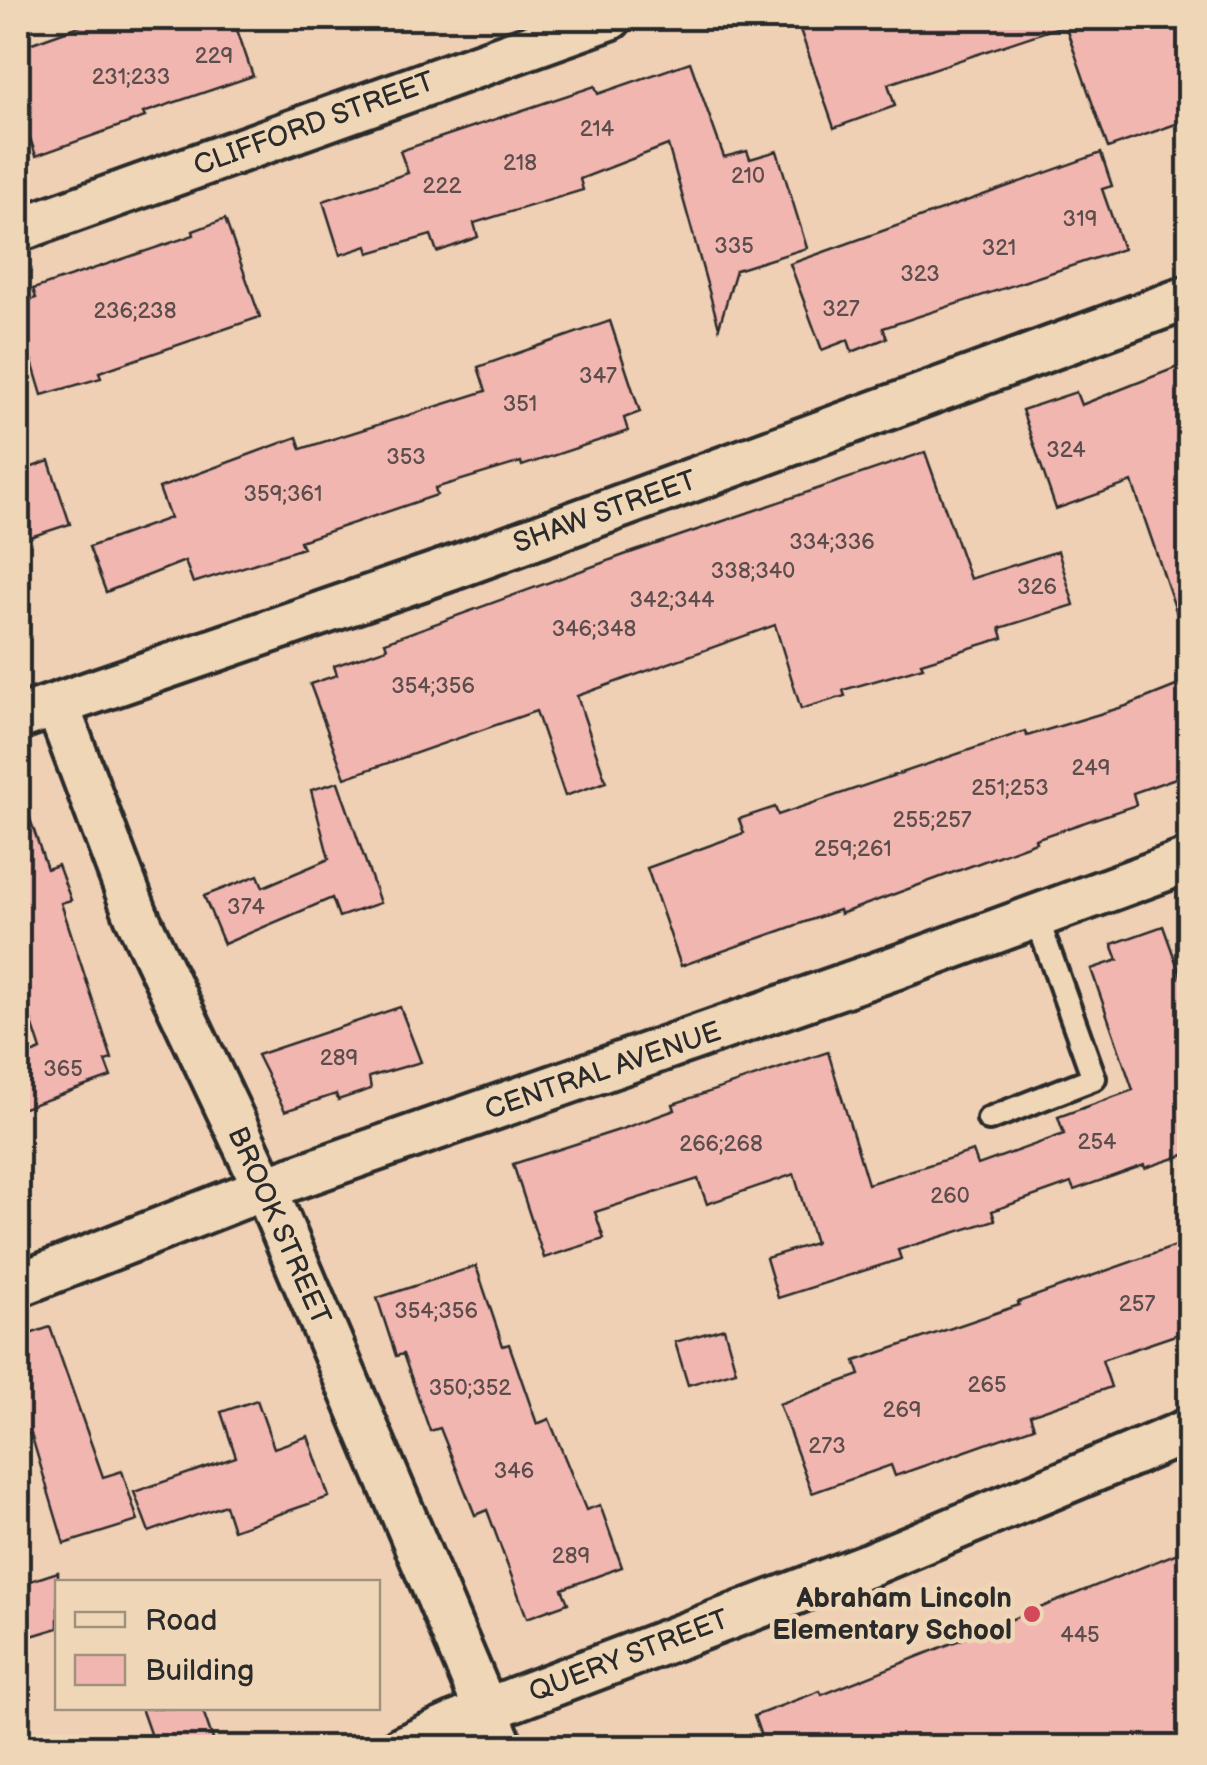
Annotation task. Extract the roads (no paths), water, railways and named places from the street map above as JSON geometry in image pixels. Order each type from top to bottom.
[{"type":"street","name":"CLIFFORD STREET","points":[[18,230],[610,18]]},
{"type":"street","name":"SHAW STREET","points":[[37,711],[450,569],[1190,297]]},
{"type":"street","name":"BROOK STREET","points":[[37,711],[265,1188],[494,1729]]},
{"type":"street","name":"CENTRAL AVENUE","points":[[18,1285],[265,1188],[1190,860]]},
{"type":"street","name":"QUERY STREET","points":[[402,1748],[494,1729],[868,1565],[1190,1430]]},
{"type":"lane","points":[[989,1118],[1094,1078],[1036,916]]},
{"type":"place","name":"Abraham Lincoln Elementary School","points":[[1032,1614]]}]
